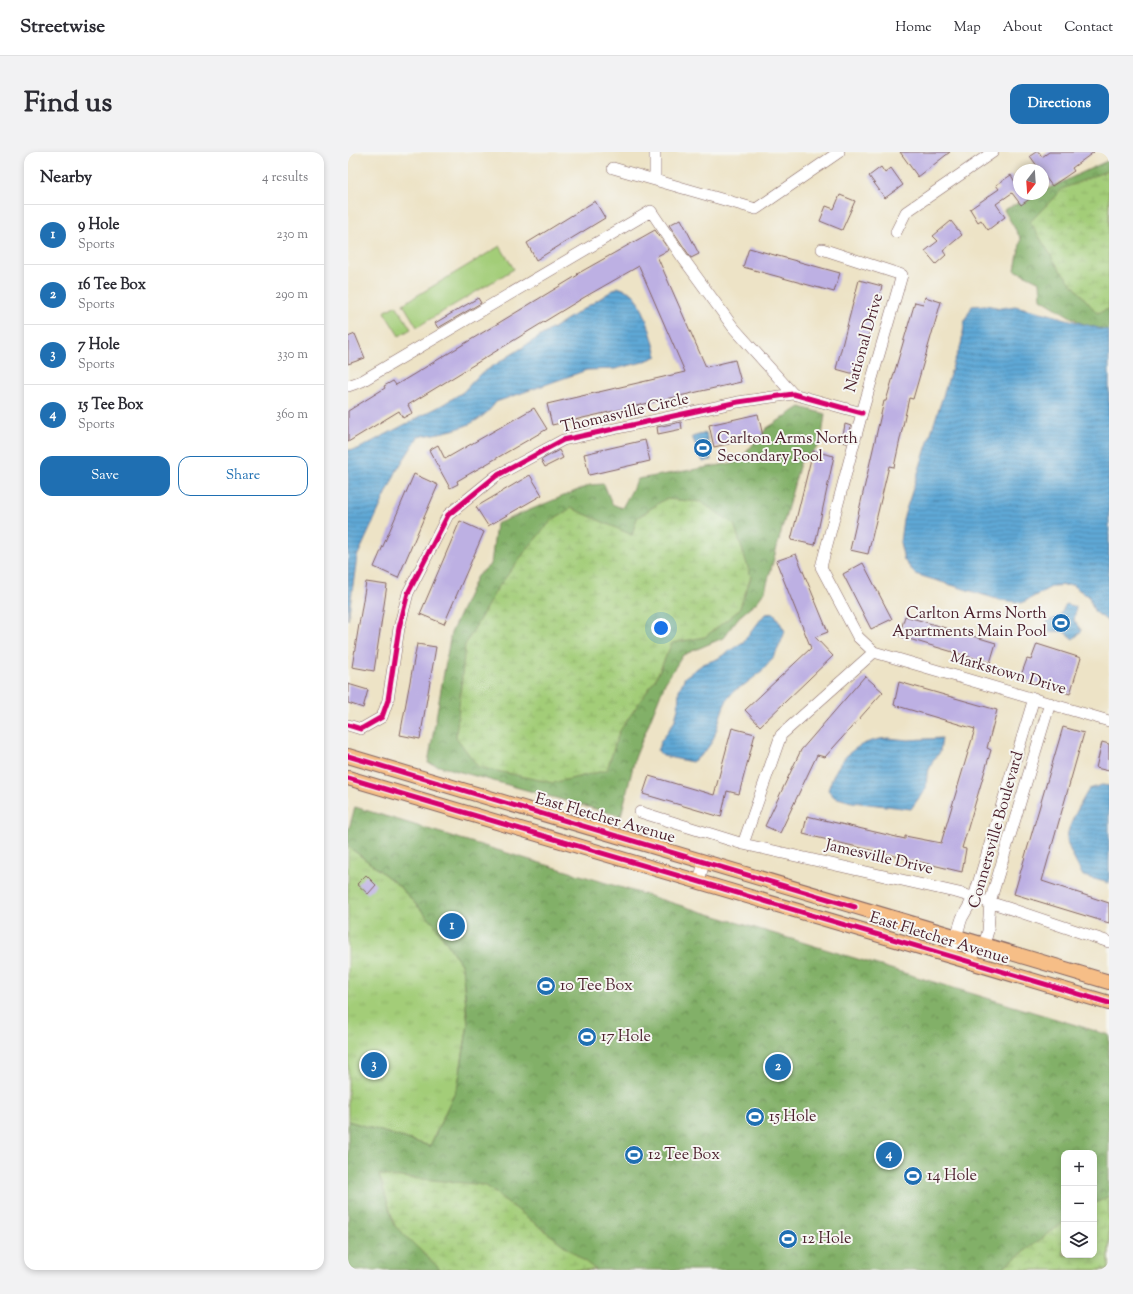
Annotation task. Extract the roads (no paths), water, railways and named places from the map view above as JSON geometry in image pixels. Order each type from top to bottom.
[{"type":"main road","name":"East Fletcher Avenue","points":[[348,756],[1109,982]]},
{"type":"main road","name":"East Fletcher Avenue","points":[[348,778],[1109,1003]]},
{"type":"street","points":[[655,152],[655,180]]},
{"type":"street","points":[[613,168],[756,209],[839,152]]},
{"type":"street","points":[[896,232],[906,212],[993,152]]},
{"type":"street","points":[[348,386],[362,381],[652,211],[680,254],[733,327],[793,394]]},
{"type":"street","name":"National Drive","points":[[822,249],[902,275],[862,413],[821,567],[858,637],[874,652]]},
{"type":"street","name":"Thomasville Circle","points":[[348,725],[361,729],[382,717],[388,700],[399,628],[408,593],[448,515],[496,476],[563,440],[738,402],[793,394],[862,413]]},
{"type":"street","points":[[743,844],[781,735],[874,652]]},
{"type":"street","name":"Markstown Drive","points":[[874,652],[1109,721]]},
{"type":"street","name":"Connersville Boulevard","points":[[950,955],[955,936],[974,897],[1034,698]]},
{"type":"street","name":"Connersville Boulevard","points":[[984,945],[988,932],[990,902],[1050,703]]},
{"type":"street","name":"Jamesville Drive","points":[[640,812],[743,844],[974,897],[1109,942]]},
{"type":"street","points":[[699,881],[704,862]]},
{"type":"street","points":[[967,960],[984,945]]},
{"type":"water","points":[[618,287],[633,294],[641,305],[648,323],[657,356],[643,362],[615,369],[587,370],[496,402],[480,418],[461,427],[418,437],[397,470],[357,557],[348,620],[348,450],[358,449],[442,405],[463,392],[479,375]]},
{"type":"water","points":[[985,305],[1001,308],[1015,306],[1109,331],[1109,622],[1094,611],[1089,597],[1072,585],[1053,586],[1022,603],[1000,600],[915,574],[904,560],[900,542],[903,519],[954,362],[961,345],[965,320],[972,306]]},
{"type":"water","name":"Carlton Arms North Secondary Pool","points":[[706,433],[711,460],[703,462],[692,437]]},
{"type":"water","name":"Carlton Arms North Apartments Main Pool","points":[[1066,604],[1076,607],[1074,621],[1082,631],[1073,639],[1063,631],[1049,632],[1047,621],[1059,617]]},
{"type":"water","points":[[774,613],[785,631],[779,647],[762,671],[733,692],[728,698],[721,713],[711,744],[705,752],[692,762],[663,756],[658,751],[660,743],[674,722],[678,709],[679,690],[685,677],[703,664],[717,659],[743,642],[765,614]]},
{"type":"water","points":[[888,738],[908,740],[942,738],[940,752],[933,761],[927,774],[926,788],[911,809],[852,802],[834,797],[828,790],[837,769],[849,753],[866,743]]},
{"type":"water","points":[[1102,785],[1109,786],[1109,883],[1083,876],[1067,842],[1072,820],[1089,789]]},
{"type":"place","name":"Carlton Arms North Secondary Pool","points":[[703,448]]},
{"type":"place","name":"Carlton Arms North Apartments Main Pool","points":[[1061,623]]},
{"type":"place","name":"9 Hole","points":[[452,926]]},
{"type":"place","name":"10 Tee Box","points":[[546,986]]},
{"type":"place","name":"17 Hole","points":[[587,1037]]},
{"type":"place","name":"7 Hole","points":[[374,1065]]},
{"type":"place","name":"16 Tee Box","points":[[778,1067]]},
{"type":"place","name":"15 Hole","points":[[755,1117]]},
{"type":"place","name":"12 Tee Box","points":[[634,1155]]},
{"type":"place","name":"15 Tee Box","points":[[889,1155]]},
{"type":"place","name":"14 Hole","points":[[913,1176]]},
{"type":"place","name":"12 Hole","points":[[788,1239]]}]
